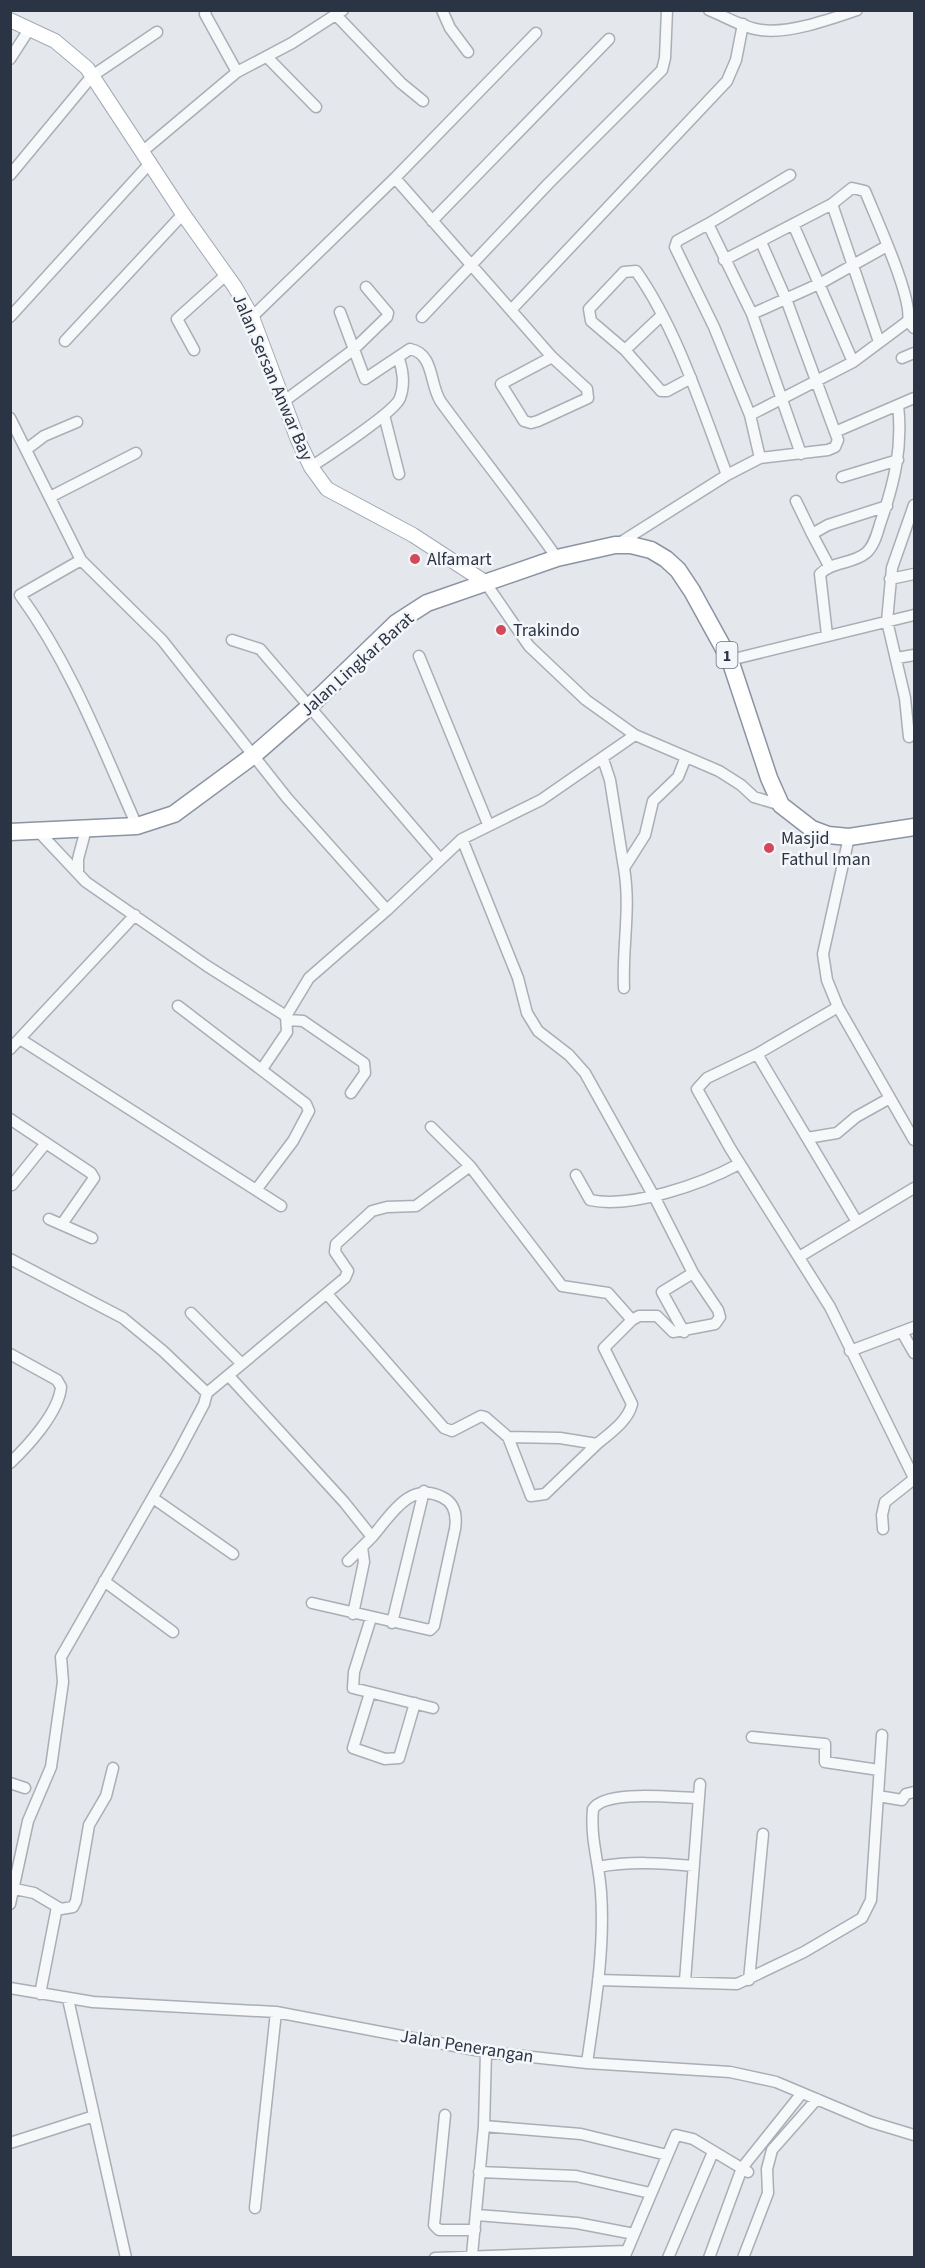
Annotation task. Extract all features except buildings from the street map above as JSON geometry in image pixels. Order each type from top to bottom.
[{"type":"highway","name":"Jalan Lingkar Barat","points":[[10,832],[137,826],[160,820],[185,808],[254,755],[310,706],[396,623],[428,603],[558,558],[615,545],[631,545],[651,550],[678,570],[730,660],[772,785],[781,805],[812,829],[828,835],[849,837],[915,826]]},
{"type":"main road","name":"Jalan Sersan Anwar Bay","points":[[10,20],[63,46],[77,57],[92,75],[147,156],[252,317],[283,402],[311,467],[327,489],[413,535],[485,582]]},
{"type":"street","points":[[206,10],[204,14],[208,23],[237,72]]},
{"type":"street","points":[[442,10],[450,28],[468,52]]},
{"type":"street","points":[[422,317],[662,70],[666,58],[667,10]]},
{"type":"street","points":[[709,10],[743,24],[772,31],[823,16],[857,10]]},
{"type":"street","points":[[10,317],[147,156],[237,72],[267,57],[339,13],[401,83],[423,101]]},
{"type":"street","points":[[511,310],[728,81],[736,60],[743,24]]},
{"type":"street","points":[[10,59],[30,28]]},
{"type":"street","points":[[10,175],[92,75],[157,32]]},
{"type":"street","points":[[252,317],[395,178],[537,33]]},
{"type":"street","points":[[432,221],[609,39]]},
{"type":"street","points":[[267,57],[316,107]]},
{"type":"street","points":[[760,458],[750,415],[714,327],[675,247],[677,241],[790,175]]},
{"type":"street","points":[[395,178],[552,357],[587,388],[588,398],[538,421],[531,423],[524,421],[501,384],[552,357]]},
{"type":"street","points":[[724,260],[832,204],[852,188],[865,190],[909,308],[911,325],[879,342],[853,362],[750,415]]},
{"type":"street","points":[[832,204],[855,264],[879,342]]},
{"type":"street","points":[[64,341],[183,214]]},
{"type":"street","points":[[708,224],[752,314],[801,454]]},
{"type":"street","points":[[793,224],[853,362]]},
{"type":"street","points":[[615,545],[760,458],[801,454],[835,447],[838,440],[786,299],[761,242]]},
{"type":"street","points":[[752,314],[820,283],[887,246]]},
{"type":"street","points":[[691,378],[667,391],[661,391],[625,350],[591,321],[588,314],[589,309],[624,272],[636,271],[661,316],[691,378],[727,476]]},
{"type":"street","points":[[194,350],[177,320],[226,274]]},
{"type":"street","points":[[283,402],[353,351],[388,315],[366,287]]},
{"type":"street","points":[[340,312],[362,374],[367,379],[410,349],[419,352],[425,358],[440,400],[558,558]]},
{"type":"street","points":[[625,350],[661,316]]},
{"type":"street","points":[[902,358],[915,353]]},
{"type":"street","points":[[311,467],[384,415],[400,398],[402,371],[398,357]]},
{"type":"street","points":[[835,432],[915,398]]},
{"type":"street","points":[[827,635],[820,574],[829,566],[865,554],[875,539],[887,506],[898,460],[901,430],[898,405]]},
{"type":"street","points":[[384,415],[399,474]]},
{"type":"street","points":[[10,418],[81,560],[162,640],[288,798],[387,910]]},
{"type":"street","points":[[27,449],[44,436],[77,422]]},
{"type":"street","points":[[50,497],[136,453]]},
{"type":"street","points":[[842,477],[898,460]]},
{"type":"street","points":[[796,501],[829,566]]},
{"type":"street","points":[[909,737],[910,697],[887,621],[894,559],[915,505]]},
{"type":"street","points":[[812,534],[828,525],[887,506]]},
{"type":"street","points":[[81,560],[15,595],[53,643],[87,711],[137,826]]},
{"type":"street","points":[[890,579],[915,574]]},
{"type":"street","points":[[485,582],[529,646],[546,665],[586,700],[635,735],[732,779],[754,797],[781,805]]},
{"type":"street","points":[[730,660],[915,615]]},
{"type":"street","points":[[232,640],[258,647],[440,858]]},
{"type":"street","points":[[897,658],[915,655]]},
{"type":"street","points":[[419,656],[488,824]]},
{"type":"street","points":[[262,1069],[287,1032],[287,1018],[309,978],[387,910],[440,858],[462,839],[488,824],[542,800],[635,735]]},
{"type":"street","points":[[624,868],[645,835],[653,801],[678,777],[686,757]]},
{"type":"street","points":[[603,759],[612,790],[628,891],[622,953],[624,988]]},
{"type":"street","points":[[78,873],[78,860],[86,829]]},
{"type":"street","points":[[38,831],[86,882],[207,966],[287,1018],[303,1021],[364,1063],[365,1073],[351,1093]]},
{"type":"street","points":[[849,837],[823,954],[827,980],[838,1007],[915,1140]]},
{"type":"street","points":[[327,1294],[444,1428],[452,1431],[485,1417],[508,1437],[526,1488],[531,1496],[537,1497],[545,1494],[617,1427],[631,1410],[632,1399],[604,1348],[632,1320],[639,1316],[657,1316],[673,1332],[684,1332],[710,1327],[720,1317],[718,1310],[693,1273],[585,1073],[569,1055],[538,1031],[527,1013],[518,978],[462,839]]},
{"type":"street","points":[[10,1049],[135,915]]},
{"type":"street","points":[[178,1006],[306,1104],[309,1111],[293,1141],[256,1190]]},
{"type":"street","points":[[838,1007],[757,1054],[707,1078],[697,1089],[740,1164],[830,1307],[912,1480],[915,1494]]},
{"type":"street","points":[[20,1039],[281,1206]]},
{"type":"street","points":[[757,1054],[857,1222]]},
{"type":"street","points":[[807,1138],[837,1133],[856,1118],[890,1098]]},
{"type":"street","points":[[10,1119],[91,1173],[94,1178],[62,1224]]},
{"type":"street","points":[[431,1127],[470,1166],[562,1286],[608,1293],[632,1320]]},
{"type":"street","points":[[12,1185],[46,1143]]},
{"type":"street","points":[[576,1175],[590,1200],[653,1196],[692,1186],[740,1164]]},
{"type":"street","points":[[10,1904],[28,1821],[51,1767],[63,1682],[61,1657],[153,1498],[204,1404],[207,1394],[345,1278],[348,1271],[335,1252],[336,1244],[372,1211],[387,1207],[417,1206],[470,1166]]},
{"type":"street","points":[[799,1257],[915,1188]]},
{"type":"street","points":[[49,1219],[92,1238]]},
{"type":"street","points":[[10,1259],[123,1318],[163,1351],[207,1394]]},
{"type":"street","points":[[684,1332],[662,1292],[693,1273]]},
{"type":"street","points":[[190,1313],[242,1364]]},
{"type":"street","points":[[850,1351],[915,1327]]},
{"type":"street","points":[[902,1332],[915,1353]]},
{"type":"street","points":[[10,1354],[57,1380],[61,1387],[58,1398],[39,1432],[10,1463]]},
{"type":"street","points":[[229,1376],[344,1502],[372,1537]]},
{"type":"street","points":[[508,1437],[560,1438],[597,1444]]},
{"type":"street","points":[[883,1529],[882,1515],[885,1502],[912,1480]]},
{"type":"street","points":[[392,1623],[424,1491]]},
{"type":"street","points":[[312,1604],[430,1630],[437,1610],[457,1516],[446,1499],[424,1491],[408,1496],[348,1561]]},
{"type":"street","points":[[153,1498],[233,1554]]},
{"type":"street","points":[[353,1614],[364,1562],[362,1547]]},
{"type":"street","points":[[104,1581],[173,1632]]},
{"type":"street","points":[[371,1618],[351,1684],[353,1688],[433,1708]]},
{"type":"street","points":[[370,1693],[351,1753],[385,1759],[399,1758],[415,1703]]},
{"type":"street","points":[[598,1980],[685,1981],[723,1985],[749,1980],[862,1918],[871,1900],[882,1735]]},
{"type":"street","points":[[752,1737],[825,1744],[825,1762],[879,1770]]},
{"type":"street","points":[[15,1889],[34,1893],[57,1907],[67,1910],[76,1901],[89,1825],[106,1796],[113,1768]]},
{"type":"street","points":[[10,1783],[25,1788]]},
{"type":"street","points":[[685,1981],[700,1784]]},
{"type":"street","points":[[878,1796],[902,1800],[906,1794],[915,1792]]},
{"type":"street","points":[[587,2063],[598,1980],[601,1893],[592,1836],[595,1805],[634,1797],[698,1798]]},
{"type":"street","points":[[749,1980],[763,1834]]},
{"type":"street","points":[[598,1867],[621,1863],[660,1862],[694,1866]]},
{"type":"street","points":[[40,1994],[57,1907]]},
{"type":"street","name":"Jalan Penerangan","points":[[10,1988],[68,1999],[276,2013],[486,2052],[587,2063],[730,2072],[776,2082],[871,2122],[915,2135]]},
{"type":"street","points":[[68,1999],[126,2258]]},
{"type":"street","points":[[255,2208],[276,2013]]},
{"type":"street","points":[[472,2255],[484,2126],[486,2052]]},
{"type":"street","points":[[709,2258],[745,2170],[809,2096]]},
{"type":"street","points":[[743,2258],[768,2193],[767,2169],[772,2150],[809,2096]]},
{"type":"street","points":[[445,2115],[434,2225],[439,2230],[475,2230]]},
{"type":"street","points":[[10,2143],[94,2116]]},
{"type":"street","points":[[484,2126],[581,2134],[667,2155]]},
{"type":"street","points":[[435,2258],[472,2255],[625,2254],[676,2135],[685,2136],[745,2170]]},
{"type":"street","points":[[668,2258],[713,2152]]},
{"type":"street","points":[[479,2172],[576,2176],[651,2193]]},
{"type":"street","points":[[477,2215],[577,2223],[634,2234]]},
{"type":"place","name":"Alfamart","points":[[415,559]]},
{"type":"place","name":"Trakindo","points":[[501,630]]},
{"type":"place","name":"Masjid Fathul Iman","points":[[769,848]]}]
